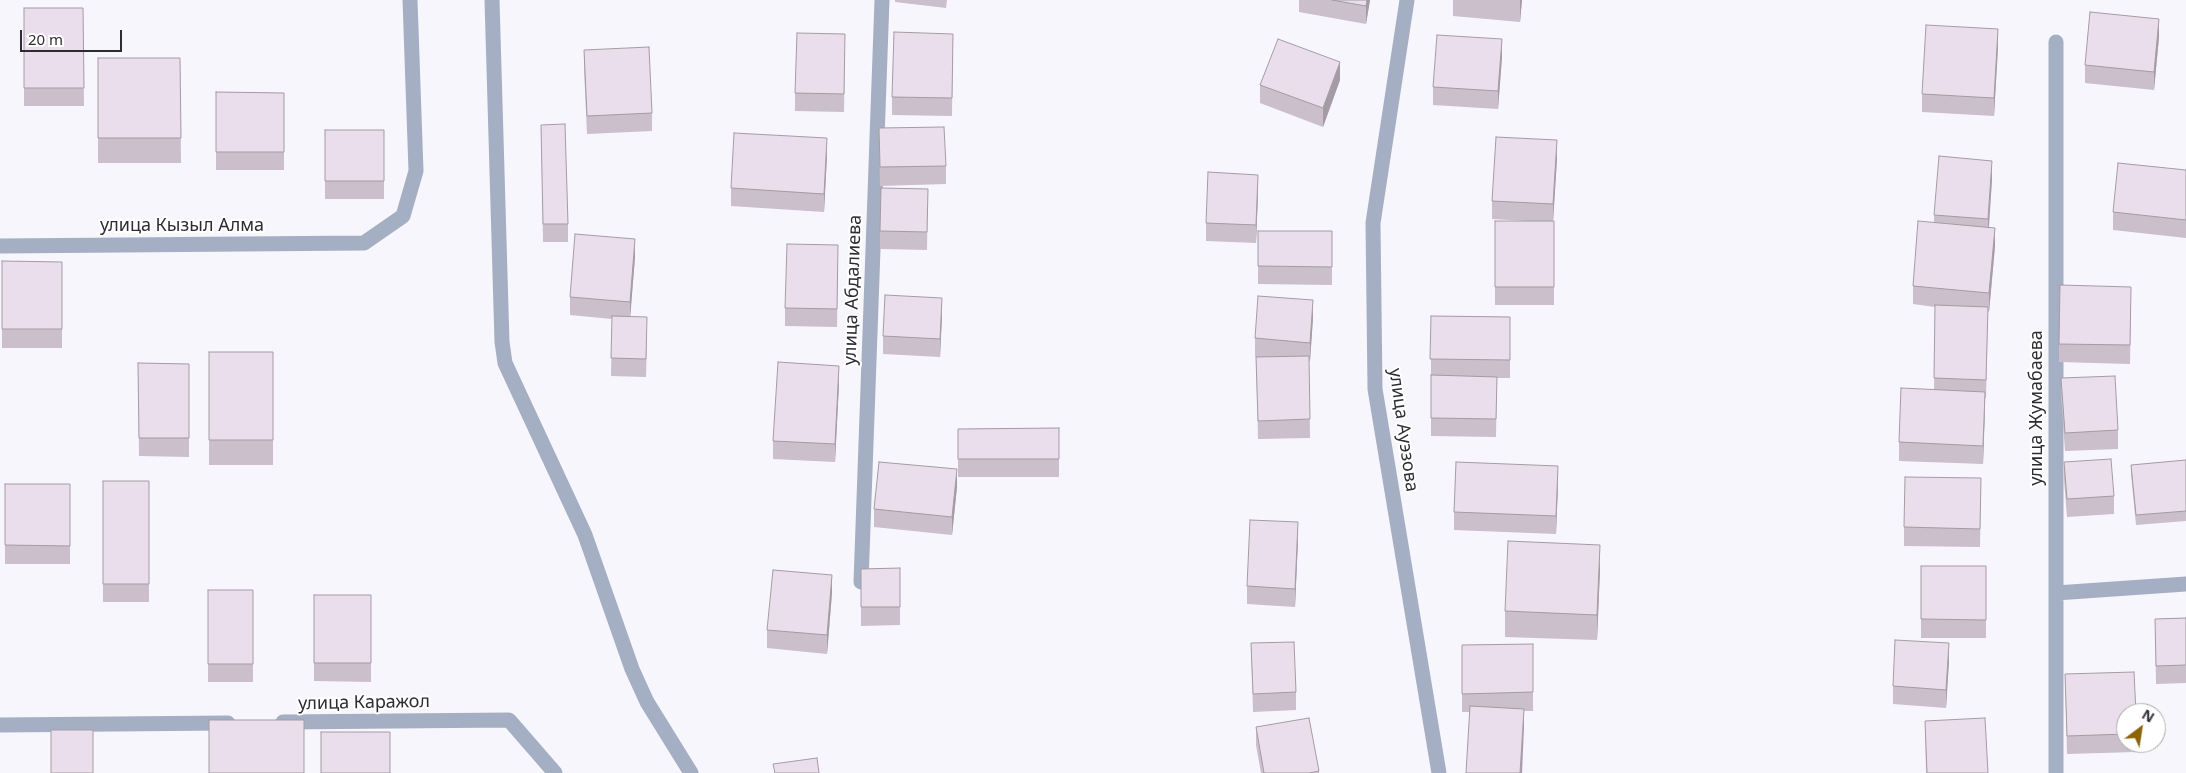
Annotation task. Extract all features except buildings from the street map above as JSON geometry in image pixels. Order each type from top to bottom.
[{"type":"street","name":"улица Кызыл Алма","points":[[0,246],[364,244],[404,216],[416,171],[410,0]]},
{"type":"street","points":[[492,0],[502,342],[505,363],[585,535],[632,669],[647,702],[691,773]]},
{"type":"street","name":"улица Абдалиева","points":[[861,582],[882,0]]},
{"type":"street","name":"улица Ауэзова","points":[[1407,0],[1373,224],[1375,389],[1439,773]]},
{"type":"street","name":"улица Жумабаева","points":[[2056,42],[2056,773]]},
{"type":"street","points":[[2056,593],[2186,584]]},
{"type":"street","name":"улица Каражол","points":[[270,722],[509,720],[555,773]]},
{"type":"street","points":[[0,725],[240,723]]}]
